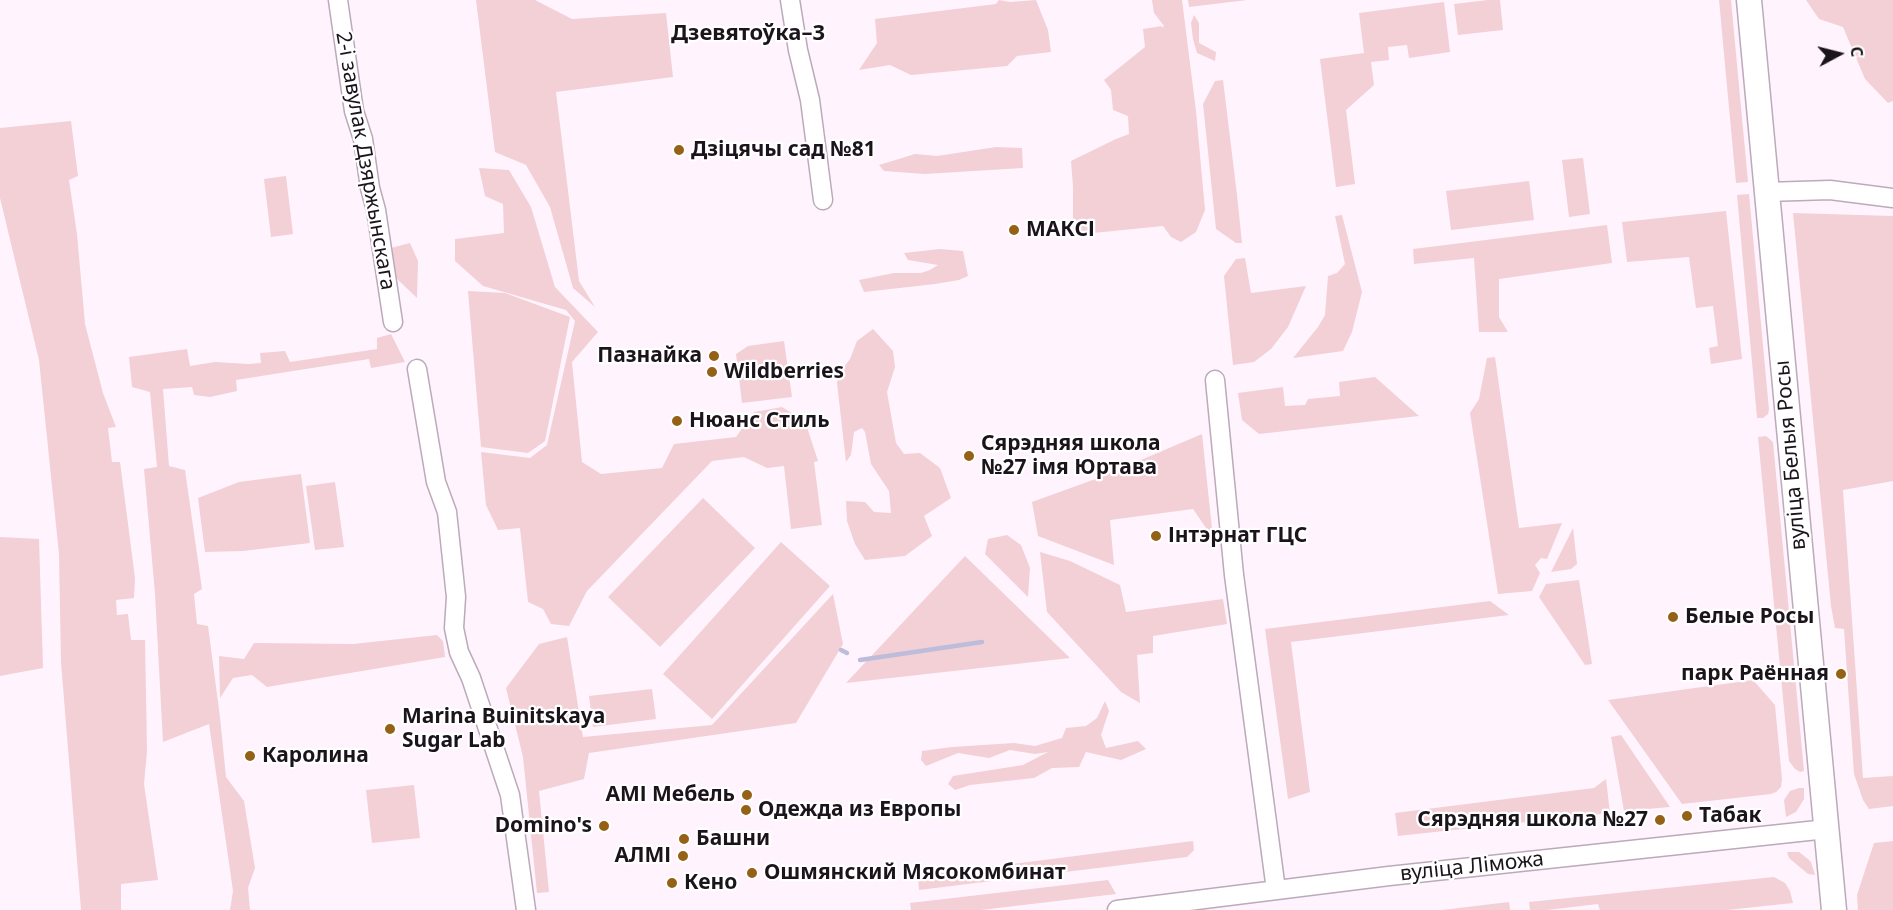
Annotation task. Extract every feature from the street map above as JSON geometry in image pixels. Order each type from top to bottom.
[{"type":"main road","name":"вуліца Белыя Росы","points":[[1749,0],[1834,910]]},
{"type":"street","name":"2-і завулак Дзяржынскага","points":[[338,0],[354,111],[363,139],[393,322]]},
{"type":"street","points":[[790,0],[798,50],[810,100],[823,200]]},
{"type":"street","points":[[1766,192],[1830,190],[1893,198]]},
{"type":"street","points":[[417,369],[436,482],[447,512],[456,597],[454,628],[459,652],[471,678],[506,782],[526,910]]},
{"type":"street","points":[[1215,380],[1236,590],[1276,890]]},
{"type":"street","name":"вуліца Ліможа","points":[[1117,910],[1412,873],[1827,829]]},
{"type":"shaded area","points":[[476,0],[535,0],[572,19],[666,13],[673,77],[556,92],[579,281],[595,307],[573,288],[550,207],[526,165],[495,152]]},
{"type":"shaded area","points":[[999,0],[1010,2],[1036,0],[1048,30],[1051,52],[1017,56],[1007,66],[911,75],[890,65],[859,70],[877,43],[875,19],[996,4]]},
{"type":"shaded area","points":[[1152,0],[1182,0],[1196,111],[1205,210],[1196,232],[1181,242],[1171,237],[1163,226],[1073,235],[1071,161],[1129,134],[1128,116],[1113,110],[1111,90],[1104,80],[1145,47],[1143,29],[1164,26],[1154,13]]},
{"type":"shaded area","points":[[1188,0],[1247,0],[1189,7]]},
{"type":"shaded area","points":[[1500,0],[1503,30],[1458,35],[1454,4]]},
{"type":"shaded area","points":[[1719,0],[1731,0],[1748,182],[1736,183]]},
{"type":"shaded area","points":[[1806,0],[1893,0],[1893,101],[1888,103],[1865,79],[1843,27],[1819,19]]},
{"type":"shaded area","points":[[1444,2],[1450,52],[1409,58],[1407,45],[1388,47],[1389,60],[1371,62],[1374,85],[1346,110],[1355,184],[1336,187],[1320,59],[1364,53],[1359,13]]},
{"type":"shaded area","points":[[1194,15],[1199,23],[1199,43],[1216,52],[1215,61],[1197,53],[1191,23]]},
{"type":"shaded area","points":[[1223,80],[1242,243],[1236,243],[1216,229],[1203,104],[1215,81]]},
{"type":"shaded area","points":[[71,121],[78,176],[69,180],[77,234],[85,324],[103,393],[116,427],[108,428],[112,462],[120,462],[135,578],[134,598],[116,600],[117,615],[128,614],[131,640],[145,640],[147,751],[144,784],[158,880],[121,884],[121,910],[81,910],[61,662],[59,554],[39,360],[0,198],[0,128]]},
{"type":"shaded area","points":[[996,147],[1022,148],[1023,168],[925,174],[884,171],[879,165],[915,154],[937,156]]},
{"type":"shaded area","points":[[1583,158],[1590,214],[1569,217],[1562,160]]},
{"type":"shaded area","points":[[479,168],[509,170],[531,207],[555,287],[598,332],[572,362],[582,462],[601,474],[662,468],[674,444],[736,437],[754,412],[782,407],[805,421],[818,461],[814,462],[822,525],[791,529],[784,466],[767,468],[744,457],[712,461],[587,591],[569,626],[551,624],[543,609],[528,602],[520,528],[498,530],[486,505],[481,452],[530,458],[547,445],[575,321],[566,310],[483,286],[455,261],[455,239],[504,233],[503,204],[485,196]]},
{"type":"shaded area","points":[[286,176],[293,234],[271,237],[264,179]]},
{"type":"shaded area","points":[[1529,181],[1534,220],[1451,230],[1446,191]]},
{"type":"shaded area","points":[[1749,194],[1769,410],[1763,418],[1757,418],[1737,195]]},
{"type":"shaded area","points":[[1726,211],[1742,359],[1711,364],[1709,348],[1718,346],[1713,306],[1696,308],[1689,257],[1627,262],[1622,222]]},
{"type":"shaded area","points":[[1793,213],[1893,216],[1893,481],[1843,490],[1863,778],[1893,776],[1893,806],[1869,809],[1863,800],[1854,774],[1844,629],[1835,628],[1831,606]]},
{"type":"shaded area","points":[[1342,215],[1362,292],[1352,332],[1343,351],[1293,358],[1325,315],[1328,276],[1337,273],[1345,264],[1335,216]]},
{"type":"shaded area","points":[[1607,225],[1612,263],[1499,279],[1499,317],[1508,332],[1479,332],[1474,258],[1414,264],[1413,249]]},
{"type":"shaded area","points":[[410,243],[418,261],[417,298],[395,277],[391,248]]},
{"type":"shaded area","points":[[940,249],[963,251],[968,276],[935,284],[864,292],[859,280],[894,273],[921,273],[938,265],[908,260],[904,253]]},
{"type":"shaded area","points":[[1245,258],[1251,293],[1306,286],[1288,327],[1271,349],[1254,362],[1233,365],[1224,276],[1236,259]]},
{"type":"shaded area","points":[[468,291],[505,293],[570,317],[545,441],[528,453],[481,447]]},
{"type":"shaded area","points":[[873,329],[893,351],[895,367],[887,392],[896,443],[904,454],[920,453],[940,468],[951,498],[924,516],[932,536],[905,556],[865,560],[855,544],[847,521],[846,501],[865,502],[874,512],[891,513],[889,491],[871,464],[865,432],[862,428],[854,432],[851,455],[846,462],[837,383],[838,375],[850,359],[857,341]]},
{"type":"shaded area","points":[[391,334],[405,362],[371,368],[369,359],[236,380],[237,391],[210,397],[194,395],[192,387],[163,389],[169,466],[185,470],[202,589],[194,594],[197,624],[208,626],[226,777],[244,801],[255,868],[248,888],[250,910],[230,910],[233,891],[209,724],[163,742],[155,594],[144,469],[157,467],[150,392],[132,387],[129,357],[187,349],[190,366],[215,362],[249,364],[261,363],[260,353],[285,351],[290,362],[377,349],[377,338]]},
{"type":"shaded area","points":[[784,341],[792,397],[742,403],[736,354],[748,346]]},
{"type":"shaded area","points":[[1495,357],[1519,528],[1562,523],[1547,559],[1541,558],[1535,565],[1540,573],[1532,591],[1498,594],[1470,413],[1479,399],[1487,358]]},
{"type":"shaded area","points":[[1375,377],[1419,416],[1259,434],[1242,420],[1238,393],[1283,387],[1285,406],[1305,405],[1308,399],[1340,396],[1339,382]]},
{"type":"shaded area","points":[[1202,434],[1213,538],[1193,509],[1110,520],[1114,565],[1038,536],[1032,502],[1101,477]]},
{"type":"shaded area","points":[[1766,436],[1773,442],[1804,771],[1800,772],[1789,761],[1758,437]]},
{"type":"shaded area","points":[[301,474],[310,543],[243,551],[205,552],[198,498],[239,482]]},
{"type":"shaded area","points":[[335,482],[344,547],[315,550],[306,486]]},
{"type":"shaded area","points":[[703,498],[755,548],[660,647],[608,597]]},
{"type":"shaded area","points":[[1573,528],[1577,564],[1571,569],[1551,572]]},
{"type":"shaded area","points":[[1007,535],[1021,545],[1030,568],[1028,597],[985,554],[988,539]]},
{"type":"shaded area","points":[[0,537],[39,539],[43,668],[0,676]]},
{"type":"shaded area","points":[[781,542],[830,586],[712,719],[663,674]]},
{"type":"shaded area","points":[[1040,552],[1070,561],[1120,585],[1126,612],[1223,599],[1227,624],[1153,636],[1153,653],[1137,655],[1140,703],[1121,692],[1047,612]]},
{"type":"shaded area","points":[[965,556],[1070,658],[846,683]]},
{"type":"shaded area","points":[[1579,580],[1592,664],[1585,665],[1539,597],[1546,584]]},
{"type":"shaded area","points":[[833,594],[843,644],[796,723],[589,753],[584,779],[539,791],[549,892],[537,893],[523,757],[506,688],[539,644],[567,637],[583,737],[712,725]]},
{"type":"shaded area","points":[[1490,601],[1509,615],[1291,642],[1310,792],[1288,799],[1265,629]]},
{"type":"shaded area","points":[[437,635],[443,641],[445,657],[267,687],[252,675],[233,678],[220,698],[219,656],[244,659],[254,643],[353,644]]},
{"type":"shaded area","points":[[1753,680],[1775,705],[1782,779],[1781,787],[1771,794],[1682,804],[1608,700]]},
{"type":"shaded area","points":[[652,689],[656,719],[593,727],[589,696]]},
{"type":"shaded area","points":[[1105,701],[1109,711],[1101,735],[1106,748],[1138,741],[1146,749],[1121,760],[1086,752],[1079,767],[1052,768],[1034,778],[970,785],[955,790],[948,784],[953,776],[1023,765],[1048,752],[1035,754],[1010,750],[989,758],[958,753],[926,766],[921,760],[922,751],[1014,743],[1035,746],[1062,738],[1066,728],[1086,726],[1097,718]]},
{"type":"shaded area","points":[[1621,735],[1670,807],[1624,811],[1611,737]]},
{"type":"shaded area","points":[[1606,779],[1610,813],[1398,836],[1395,813],[1594,788]]},
{"type":"shaded area","points":[[414,785],[420,838],[372,843],[366,790]]},
{"type":"shaded area","points":[[1804,788],[1804,799],[1796,812],[1786,817],[1784,800],[1790,791]]},
{"type":"shaded area","points":[[1193,841],[1194,850],[1187,857],[919,890],[918,876]]},
{"type":"shaded area","points":[[1893,841],[1893,910],[1858,910],[1857,895],[1874,843]]},
{"type":"shaded area","points":[[1787,852],[1799,852],[1808,859],[1815,875],[1808,874],[1789,858]]},
{"type":"shaded area","points":[[1774,877],[1785,883],[1793,903],[1727,910],[1600,910],[1598,904],[1530,910],[1529,902]]},
{"type":"shaded area","points":[[1108,880],[1116,894],[981,910],[911,910],[910,903]]},
{"type":"shaded area","points":[[1509,902],[1510,910],[1442,910]]},
{"type":"waterway","points":[[860,660],[982,642]]},
{"type":"waterway","points":[[841,650],[847,653]]},
{"type":"place","name":"Дзіцячы сад №81","points":[[679,150]]},
{"type":"place","name":"МАКСІ","points":[[1014,230]]},
{"type":"place","name":"Пазнайка","points":[[714,356]]},
{"type":"place","name":"Wildberries","points":[[712,372]]},
{"type":"place","name":"Нюанс Стиль","points":[[677,421]]},
{"type":"place","name":"Сярэдняя школа №27 імя Юртава","points":[[969,456]]},
{"type":"place","name":"Інтэрнат ГЦС","points":[[1156,536]]},
{"type":"place","name":"Белые Росы","points":[[1673,617]]},
{"type":"place","name":"парк Раённая","points":[[1841,674]]},
{"type":"place","name":"Marina Buinitskaya Sugar Lab","points":[[390,729]]},
{"type":"place","name":"Каролина","points":[[250,756]]},
{"type":"place","name":"АМІ Мебель","points":[[747,795]]},
{"type":"place","name":"Одежда из Европы","points":[[746,810]]},
{"type":"place","name":"Табак","points":[[1687,816]]},
{"type":"place","name":"Сярэдняя школа №27","points":[[1660,820]]},
{"type":"place","name":"Domino's","points":[[604,826]]},
{"type":"place","name":"Башни","points":[[684,839]]},
{"type":"place","name":"АЛМІ","points":[[683,856]]},
{"type":"place","name":"Ошмянский Мясокомбинат","points":[[752,873]]},
{"type":"place","name":"Кено","points":[[672,883]]},
{"type":"district","name":"Дзевятоўка–3","points":[[748,34]]}]
